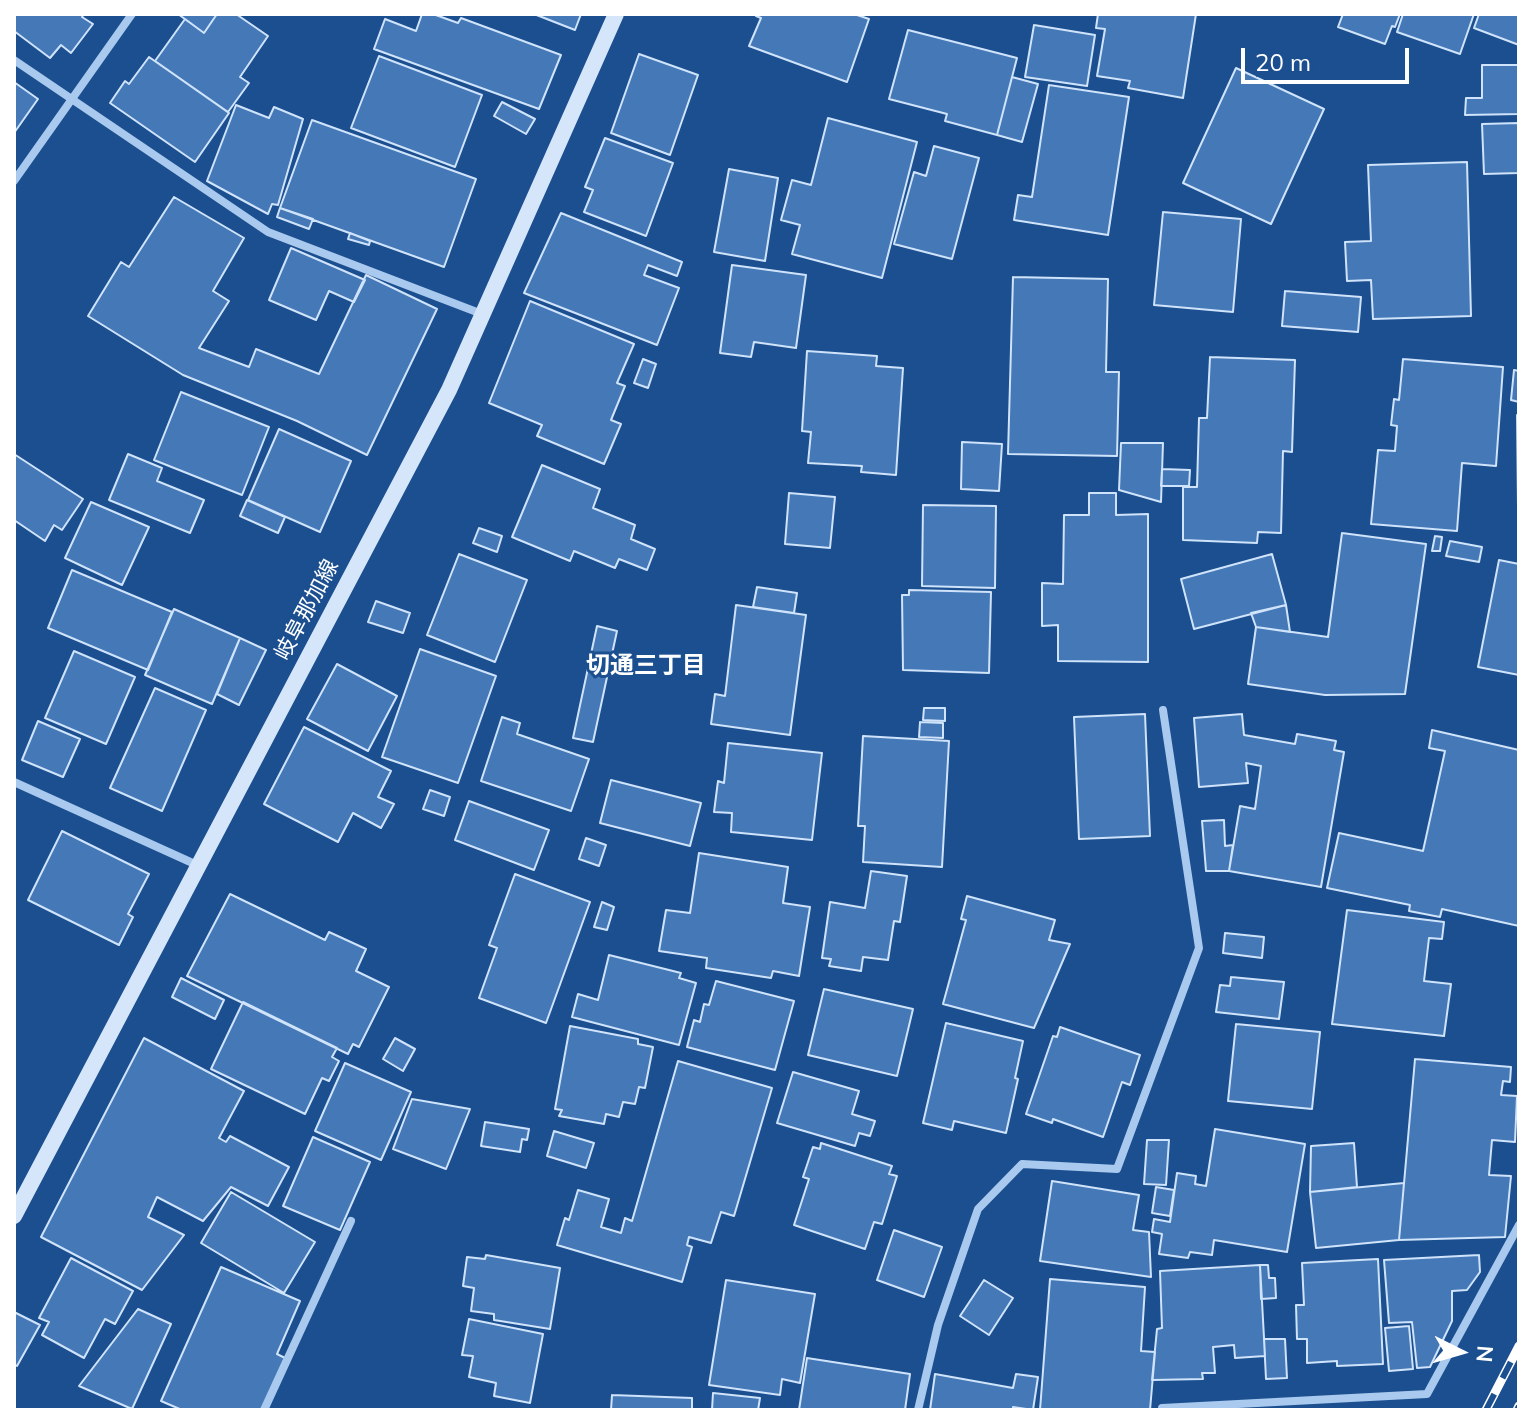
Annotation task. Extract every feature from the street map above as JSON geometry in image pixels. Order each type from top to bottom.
[{"type":"main road","name":"岐阜那加線","points":[[14,1216],[449,390],[616,14]]},
{"type":"street","points":[[14,181],[132,14]]},
{"type":"street","points":[[14,60],[268,232],[482,314]]},
{"type":"street","points":[[918,1410],[938,1325],[978,1209],[1022,1164],[1117,1169],[1199,948],[1163,710]]},
{"type":"street","points":[[14,782],[197,865]]},
{"type":"street","points":[[264,1410],[351,1221]]},
{"type":"street","points":[[1162,1408],[1427,1394],[1519,1225]]},
{"type":"building","points":[[14,14],[84,14],[82,17],[93,24],[71,53],[61,45],[50,58],[14,31]]},
{"type":"building","points":[[178,14],[217,14],[204,33]]},
{"type":"building","points":[[217,14],[236,14],[268,36],[240,77],[249,83],[228,112],[155,61],[185,19],[204,33]]},
{"type":"building","points":[[422,14],[433,14],[458,23],[461,18],[561,55],[539,109],[374,49],[385,19],[416,31]]},
{"type":"building","points":[[534,14],[581,14],[575,30]]},
{"type":"building","points":[[757,14],[854,14],[869,19],[847,82],[749,46],[761,18]]},
{"type":"building","points":[[1098,14],[1196,14],[1183,98],[1128,88],[1130,81],[1097,76],[1105,29],[1096,28]]},
{"type":"building","points":[[1343,14],[1400,14],[1385,44],[1338,27]]},
{"type":"building","points":[[1403,14],[1474,14],[1460,54],[1397,32]]},
{"type":"building","points":[[1479,14],[1519,14],[1519,45],[1474,28]]},
{"type":"building","points":[[1034,25],[1095,35],[1087,86],[1025,77]]},
{"type":"building","points":[[908,30],[1017,58],[997,135],[945,121],[947,114],[889,99]]},
{"type":"building","points":[[639,54],[698,75],[670,155],[611,133]]},
{"type":"building","points":[[379,56],[482,95],[455,167],[351,128]]},
{"type":"building","points":[[149,57],[229,113],[195,162],[110,103],[125,81],[129,84]]},
{"type":"building","points":[[1482,65],[1519,65],[1519,114],[1465,115],[1466,98],[1482,98]]},
{"type":"building","points":[[1236,68],[1324,109],[1271,224],[1183,183]]},
{"type":"building","points":[[1012,77],[1038,84],[1022,142],[997,135]]},
{"type":"building","points":[[14,82],[38,99],[14,133]]},
{"type":"building","points":[[1049,85],[1129,97],[1108,235],[1014,220],[1018,195],[1032,197]]},
{"type":"building","points":[[502,102],[535,119],[526,134],[494,116]]},
{"type":"building","points":[[236,105],[269,118],[274,107],[303,119],[278,205],[272,204],[268,214],[207,181]]},
{"type":"building","points":[[828,118],[917,142],[882,278],[792,254],[800,225],[781,220],[792,180],[811,185]]},
{"type":"building","points":[[312,120],[476,179],[444,267],[280,208]]},
{"type":"building","points":[[1519,123],[1519,173],[1484,174],[1482,124]]},
{"type":"building","points":[[605,138],[673,163],[646,236],[584,212],[593,190],[585,187]]},
{"type":"building","points":[[934,146],[979,158],[952,259],[894,244],[914,172],[926,176]]},
{"type":"building","points":[[1467,162],[1471,316],[1373,319],[1371,280],[1347,281],[1345,242],[1371,241],[1368,165]]},
{"type":"building","points":[[729,169],[778,178],[765,261],[714,252]]},
{"type":"building","points":[[174,197],[244,238],[213,291],[229,301],[199,348],[249,367],[256,349],[319,374],[366,275],[437,309],[367,455],[297,421],[183,375],[88,316],[121,262],[129,267]]},
{"type":"building","points":[[280,208],[313,219],[309,229],[277,217]]},
{"type":"building","points":[[1163,212],[1241,219],[1233,312],[1154,305]]},
{"type":"building","points":[[561,213],[682,262],[677,276],[648,265],[644,275],[679,288],[657,345],[524,293]]},
{"type":"building","points":[[350,233],[370,241],[369,245],[348,239]]},
{"type":"building","points":[[291,248],[365,280],[354,302],[329,291],[316,320],[269,300]]},
{"type":"building","points":[[732,265],[806,275],[796,348],[754,342],[751,357],[720,353]]},
{"type":"building","points":[[1013,277],[1108,279],[1106,372],[1119,372],[1117,456],[1008,454]]},
{"type":"building","points":[[1285,291],[1361,297],[1358,332],[1282,326]]},
{"type":"building","points":[[530,301],[634,344],[617,383],[625,386],[611,420],[621,424],[604,464],[537,436],[542,425],[489,403]]},
{"type":"building","points":[[807,351],[877,356],[876,366],[903,368],[896,475],[861,472],[862,466],[808,463],[811,432],[802,431]]},
{"type":"building","points":[[1210,357],[1295,360],[1292,452],[1283,451],[1281,533],[1258,532],[1257,543],[1183,540],[1183,487],[1197,487],[1199,418],[1207,418]]},
{"type":"building","points":[[643,359],[656,364],[648,388],[634,383]]},
{"type":"building","points":[[1403,359],[1503,367],[1496,466],[1462,463],[1457,531],[1371,524],[1378,450],[1395,451],[1397,426],[1391,425],[1394,399],[1399,400]]},
{"type":"building","points":[[1514,370],[1519,371],[1519,402],[1511,400]]},
{"type":"building","points":[[181,392],[269,427],[242,495],[154,460]]},
{"type":"building","points":[[1519,415],[1519,507],[1518,507]]},
{"type":"building","points":[[279,429],[351,461],[320,532],[248,500]]},
{"type":"building","points":[[962,442],[1002,444],[999,491],[961,489]]},
{"type":"building","points":[[1121,443],[1163,443],[1161,502],[1119,490]]},
{"type":"building","points":[[14,454],[83,499],[62,530],[54,525],[45,541],[14,520]]},
{"type":"building","points":[[128,454],[162,468],[157,481],[204,500],[190,533],[109,500]]},
{"type":"building","points":[[542,465],[600,489],[593,508],[635,525],[631,539],[655,549],[647,570],[619,559],[615,568],[574,551],[570,561],[512,537]]},
{"type":"building","points":[[1162,469],[1190,470],[1189,486],[1161,486]]},
{"type":"building","points":[[789,493],[835,497],[830,548],[785,544]]},
{"type":"building","points":[[1089,493],[1116,493],[1116,515],[1148,514],[1148,662],[1058,661],[1058,625],[1042,626],[1042,583],[1063,584],[1064,515],[1089,515]]},
{"type":"building","points":[[247,500],[285,517],[278,533],[240,516]]},
{"type":"building","points":[[91,502],[149,527],[122,585],[65,558]]},
{"type":"building","points":[[923,505],[996,506],[995,588],[922,586]]},
{"type":"building","points":[[479,528],[502,536],[497,552],[473,543]]},
{"type":"building","points":[[1342,533],[1426,544],[1405,694],[1325,695],[1248,684],[1256,627],[1328,637]]},
{"type":"building","points":[[1435,536],[1442,537],[1440,551],[1432,551]]},
{"type":"building","points":[[1450,541],[1482,547],[1479,562],[1446,556]]},
{"type":"building","points":[[459,554],[527,580],[495,662],[427,635]]},
{"type":"building","points":[[1272,554],[1286,605],[1194,629],[1181,579]]},
{"type":"building","points":[[1499,560],[1519,564],[1519,675],[1478,667]]},
{"type":"building","points":[[72,570],[172,612],[148,670],[48,628]]},
{"type":"building","points":[[757,587],[797,593],[794,613],[753,607]]},
{"type":"building","points":[[909,590],[991,592],[989,673],[903,670],[902,595],[909,595]]},
{"type":"building","points":[[376,601],[410,613],[403,633],[368,622]]},
{"type":"building","points":[[736,605],[806,615],[790,735],[711,724],[715,694],[725,696]]},
{"type":"building","points":[[1286,605],[1290,632],[1256,627],[1251,613]]},
{"type":"building","points":[[174,609],[240,638],[212,704],[145,675]]},
{"type":"building","points":[[597,626],[617,631],[593,742],[573,738]]},
{"type":"building","points":[[240,638],[266,650],[239,705],[217,694]]},
{"type":"building","points":[[420,649],[496,676],[458,783],[382,757]]},
{"type":"building","points":[[74,651],[135,677],[106,744],[45,718]]},
{"type":"building","points":[[337,664],[397,696],[368,751],[307,719]]},
{"type":"building","points":[[155,688],[206,710],[162,811],[110,788]]},
{"type":"building","points":[[924,708],[945,708],[945,721],[923,720]]},
{"type":"building","points":[[1145,714],[1150,836],[1079,839],[1074,717]]},
{"type":"building","points":[[1242,714],[1244,735],[1295,744],[1297,734],[1336,741],[1334,750],[1344,752],[1321,887],[1229,871],[1240,806],[1255,809],[1261,766],[1246,763],[1248,783],[1199,787],[1194,718]]},
{"type":"building","points":[[502,717],[520,723],[517,734],[589,759],[571,811],[481,781]]},
{"type":"building","points":[[38,721],[80,739],[63,777],[22,760]]},
{"type":"building","points":[[920,722],[943,723],[943,738],[919,737]]},
{"type":"building","points":[[304,727],[391,771],[378,797],[394,804],[381,828],[353,813],[338,842],[264,804]]},
{"type":"building","points":[[1432,730],[1519,750],[1519,926],[1442,909],[1440,917],[1409,911],[1410,905],[1327,888],[1339,833],[1423,851],[1445,751],[1429,748]]},
{"type":"building","points":[[863,736],[949,741],[942,867],[863,862],[865,826],[858,826]]},
{"type":"building","points":[[728,743],[822,753],[812,840],[731,832],[732,813],[714,812],[718,781],[724,783]]},
{"type":"building","points":[[611,780],[701,803],[690,846],[600,823]]},
{"type":"building","points":[[430,790],[450,797],[444,816],[423,809]]},
{"type":"building","points":[[469,801],[549,830],[534,870],[455,840]]},
{"type":"building","points":[[1224,820],[1225,846],[1233,845],[1229,871],[1206,871],[1202,821]]},
{"type":"building","points":[[62,831],[149,874],[128,914],[133,917],[119,945],[28,900]]},
{"type":"building","points":[[586,838],[606,845],[599,866],[579,859]]},
{"type":"building","points":[[699,853],[788,867],[783,903],[810,907],[799,976],[773,971],[771,978],[706,968],[707,958],[659,951],[666,910],[690,913]]},
{"type":"building","points":[[871,871],[907,876],[900,922],[894,921],[888,960],[863,957],[861,971],[829,966],[831,959],[822,958],[830,902],[865,908]]},
{"type":"building","points":[[515,874],[590,902],[546,1023],[479,998],[497,948],[489,945]]},
{"type":"building","points":[[230,894],[325,940],[329,932],[366,949],[356,971],[389,987],[359,1047],[353,1044],[348,1054],[187,976]]},
{"type":"building","points":[[967,896],[1055,920],[1049,940],[1070,944],[1034,1028],[943,1004],[966,920],[961,919]]},
{"type":"building","points":[[602,902],[614,907],[607,930],[594,927]]},
{"type":"building","points":[[1347,910],[1444,922],[1442,939],[1429,938],[1424,981],[1451,984],[1444,1036],[1332,1024]]},
{"type":"building","points":[[1225,933],[1264,937],[1262,958],[1223,953]]},
{"type":"building","points":[[609,955],[681,973],[679,978],[696,983],[679,1045],[572,1017],[578,994],[598,1000]]},
{"type":"building","points":[[1231,977],[1284,982],[1279,1019],[1216,1012],[1220,985],[1230,986]]},
{"type":"building","points":[[181,978],[224,1000],[215,1019],[172,997]]},
{"type":"building","points":[[716,981],[794,1001],[775,1070],[687,1047],[694,1020],[700,1022],[704,1004],[709,1005]]},
{"type":"building","points":[[824,989],[913,1009],[897,1076],[808,1055]]},
{"type":"building","points":[[243,1002],[337,1048],[332,1057],[339,1061],[329,1081],[322,1078],[305,1114],[211,1069]]},
{"type":"building","points":[[946,1023],[1023,1041],[1006,1133],[954,1121],[952,1130],[923,1123]]},
{"type":"building","points":[[1236,1024],[1320,1032],[1312,1109],[1228,1101]]},
{"type":"building","points":[[570,1026],[638,1039],[638,1044],[653,1047],[645,1088],[639,1087],[635,1104],[623,1102],[619,1117],[606,1114],[604,1124],[559,1116],[562,1110],[555,1109]]},
{"type":"building","points":[[1060,1027],[1140,1055],[1130,1085],[1122,1082],[1103,1137],[1053,1119],[1052,1123],[1026,1114],[1053,1036],[1057,1037]]},
{"type":"building","points":[[144,1038],[244,1091],[219,1138],[226,1142],[230,1136],[289,1167],[268,1206],[231,1187],[203,1221],[157,1197],[148,1217],[184,1235],[142,1290],[41,1237]]},
{"type":"building","points":[[395,1038],[415,1049],[403,1071],[383,1059]]},
{"type":"building","points":[[1415,1059],[1511,1067],[1510,1082],[1503,1081],[1501,1095],[1517,1096],[1515,1142],[1492,1140],[1489,1175],[1511,1176],[1505,1237],[1399,1240]]},
{"type":"building","points":[[678,1061],[772,1088],[734,1216],[721,1212],[711,1243],[689,1237],[687,1245],[692,1247],[682,1282],[557,1245],[578,1190],[609,1199],[601,1227],[621,1233],[625,1218],[632,1221]]},
{"type":"building","points":[[345,1063],[411,1092],[381,1160],[315,1131]]},
{"type":"building","points":[[793,1072],[859,1091],[852,1114],[875,1121],[870,1136],[859,1133],[855,1146],[777,1123]]},
{"type":"building","points":[[412,1099],[470,1109],[446,1169],[393,1149]]},
{"type":"building","points":[[485,1122],[529,1129],[527,1140],[522,1139],[520,1152],[481,1146]]},
{"type":"building","points":[[1215,1129],[1305,1144],[1287,1252],[1214,1240],[1212,1255],[1190,1252],[1188,1258],[1159,1254],[1162,1234],[1152,1232],[1154,1219],[1170,1222],[1177,1173],[1196,1176],[1195,1184],[1206,1186]]},
{"type":"building","points":[[554,1131],[594,1143],[586,1168],[547,1156]]},
{"type":"building","points":[[313,1137],[370,1162],[340,1230],[283,1206]]},
{"type":"building","points":[[1147,1140],[1169,1140],[1166,1185],[1144,1184]]},
{"type":"building","points":[[821,1143],[892,1166],[889,1174],[897,1176],[882,1224],[874,1222],[865,1249],[794,1225],[809,1179],[803,1177],[813,1147],[820,1149]]},
{"type":"building","points":[[1354,1143],[1357,1187],[1310,1192],[1311,1146]]},
{"type":"building","points":[[1052,1181],[1139,1195],[1133,1230],[1149,1232],[1151,1277],[1040,1261]]},
{"type":"building","points":[[1404,1183],[1399,1240],[1316,1248],[1310,1192]]},
{"type":"building","points":[[1156,1187],[1174,1190],[1170,1216],[1152,1213]]},
{"type":"building","points":[[231,1192],[315,1242],[284,1293],[201,1243]]},
{"type":"building","points":[[894,1230],[942,1247],[924,1297],[877,1280]]},
{"type":"building","points":[[486,1255],[560,1268],[550,1329],[494,1320],[494,1314],[471,1311],[474,1288],[463,1286],[467,1257],[485,1259]]},
{"type":"building","points":[[1479,1255],[1480,1272],[1467,1290],[1452,1291],[1452,1321],[1430,1367],[1417,1368],[1412,1322],[1389,1323],[1384,1260]]},
{"type":"building","points":[[71,1258],[133,1291],[115,1324],[105,1319],[84,1358],[42,1335],[49,1322],[39,1318]]},
{"type":"building","points":[[1378,1259],[1383,1364],[1337,1366],[1337,1361],[1307,1363],[1307,1339],[1297,1339],[1296,1305],[1304,1305],[1302,1263]]},
{"type":"building","points":[[1260,1265],[1268,1265],[1269,1278],[1275,1278],[1276,1298],[1261,1299]]},
{"type":"building","points":[[1260,1265],[1265,1356],[1235,1358],[1234,1345],[1213,1347],[1215,1373],[1202,1373],[1203,1379],[1152,1380],[1157,1329],[1162,1328],[1160,1271]]},
{"type":"building","points":[[221,1267],[300,1301],[277,1354],[285,1358],[262,1410],[182,1410],[161,1401]]},
{"type":"building","points":[[1050,1279],[1145,1287],[1141,1351],[1155,1352],[1150,1410],[1040,1410]]},
{"type":"building","points":[[726,1280],[815,1294],[800,1383],[782,1379],[780,1395],[709,1385]]},
{"type":"building","points":[[984,1280],[1013,1298],[989,1335],[960,1316]]},
{"type":"building","points":[[138,1309],[171,1324],[132,1409],[79,1386]]},
{"type":"building","points":[[14,1312],[40,1325],[17,1366],[14,1364]]},
{"type":"building","points":[[469,1319],[543,1334],[530,1403],[494,1396],[496,1383],[469,1377],[473,1356],[462,1355]]},
{"type":"building","points":[[1409,1326],[1413,1369],[1389,1371],[1385,1328]]},
{"type":"building","points":[[1264,1339],[1285,1339],[1287,1378],[1266,1379]]},
{"type":"building","points":[[807,1358],[910,1374],[905,1410],[799,1410]]},
{"type":"building","points":[[935,1374],[1013,1388],[1016,1374],[1038,1377],[1033,1410],[1013,1407],[1013,1410],[930,1410]]},
{"type":"building","points":[[713,1393],[760,1398],[758,1410],[712,1410]]},
{"type":"building","points":[[612,1395],[692,1398],[692,1410],[611,1410]]},
{"type":"railway","points":[[1486,1410],[1519,1346]]},
{"type":"railway","points":[[1517,1410],[1519,1406]]},
{"type":"district","name":"切通三丁目","points":[[646,666]]}]
